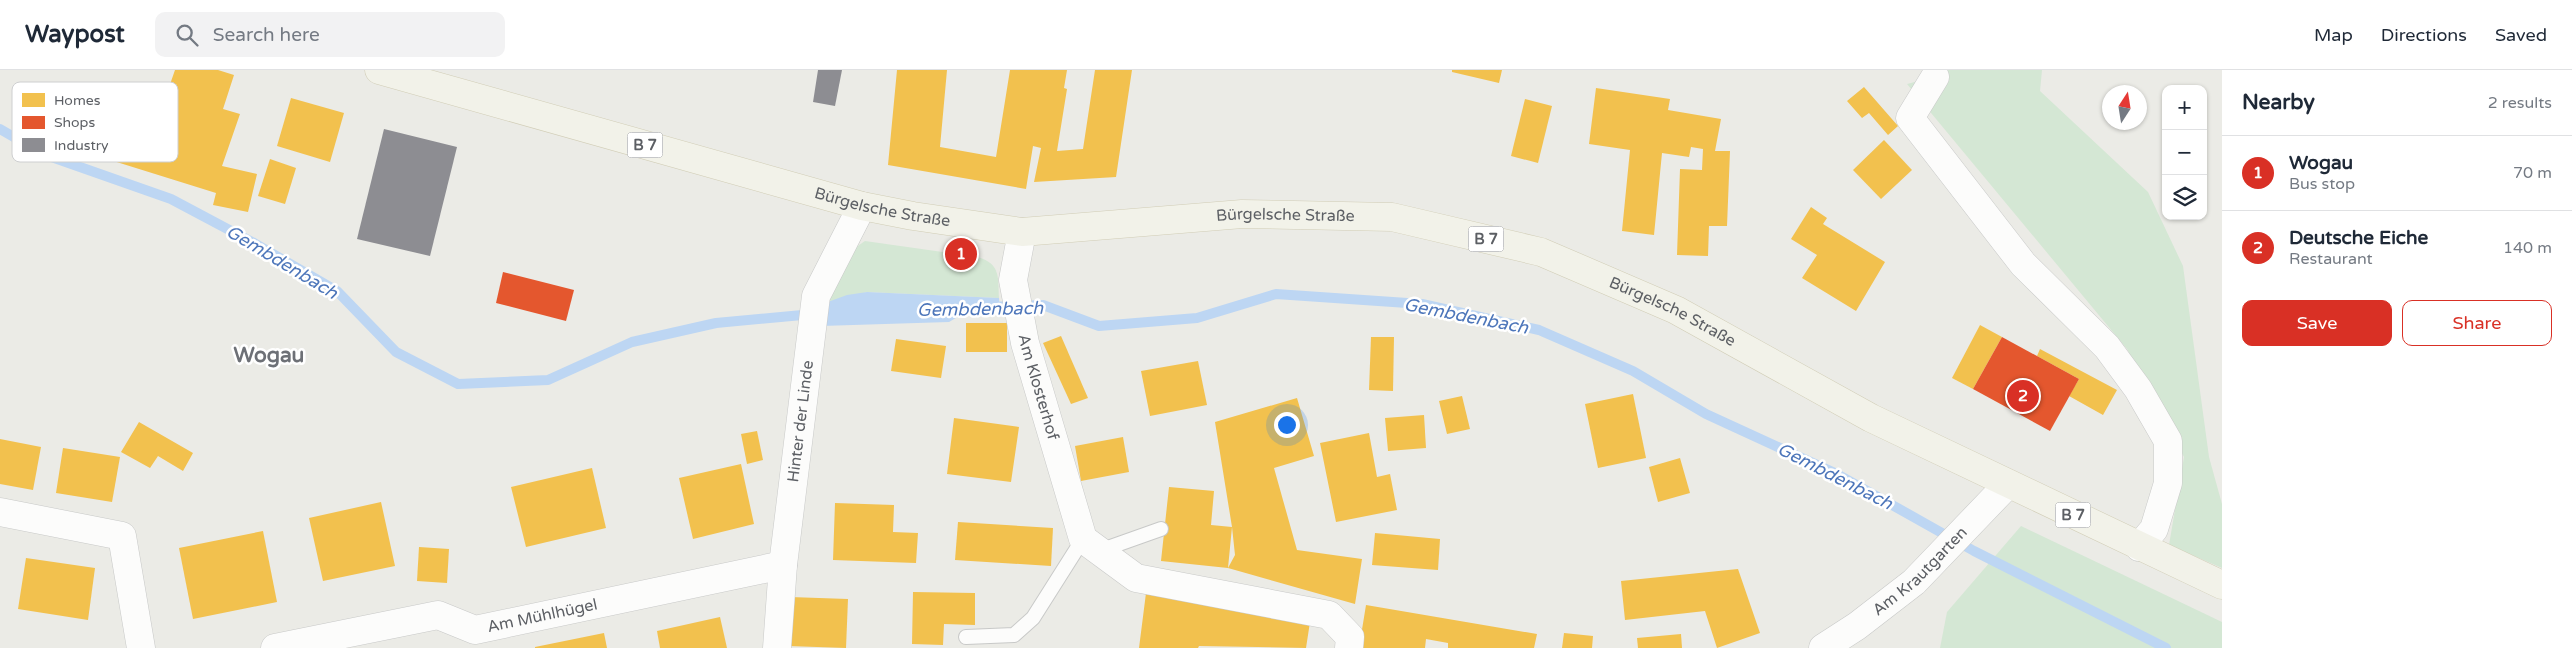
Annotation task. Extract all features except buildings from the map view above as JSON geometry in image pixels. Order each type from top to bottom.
[{"type":"main road","name":"Bürgelsche Straße","points":[[378,70],[862,206],[913,216],[1022,232],[1242,214],[1392,217],[1541,252],[1676,310],[1871,418],[2139,546]]},
{"type":"main road","name":"B 7","points":[[2139,546],[2222,585]]},
{"type":"street","points":[[1934,77],[1910,118],[2023,264],[2108,347],[2138,389],[2168,441],[2168,483],[2154,529],[2139,546]]},
{"type":"street","name":"Hinter der Linde","points":[[777,648],[783,565],[816,296],[862,206]]},
{"type":"street","name":"Am Klosterhof","points":[[1022,232],[1013,280],[1025,343],[1091,545]]},
{"type":"street","name":"Am Krautgarten","points":[[1823,648],[1857,626],[1931,566],[2008,484]]},
{"type":"street","points":[[0,512],[122,536],[141,648]]},
{"type":"street","points":[[1091,545],[1136,578],[1329,615],[1350,638],[1350,648]]},
{"type":"street","name":"Am Mühlhügel","points":[[275,648],[438,615],[475,630],[783,565]]},
{"type":"lane","points":[[966,636],[1014,635],[1033,618],[1065,571],[1091,545],[1162,529]]},
{"type":"green space","points":[[1938,70],[2042,70],[2040,91],[2148,192],[2183,266],[2209,457],[2222,504],[2222,568],[2169,545],[2184,457],[2127,349],[1907,84],[1934,77]]},
{"type":"green space","points":[[865,241],[978,257],[991,264],[997,273],[999,298],[867,292],[825,303],[849,252]]},
{"type":"green space","points":[[2021,526],[2222,622],[2222,648],[1940,648],[1947,612]]},
{"type":"water","points":[[867,292],[999,298],[1000,314],[961,315],[949,322],[821,326],[825,303],[847,295]]},
{"type":"waterway","name":"Gembdenbach","points":[[0,129],[12,136]]},
{"type":"waterway","name":"Gembdenbach","points":[[66,162],[171,199],[254,243],[337,291],[396,352],[458,384],[548,380],[632,342],[716,323],[813,314]]},
{"type":"waterway","name":"Gembdenbach","points":[[987,307],[1043,305],[1099,326],[1197,318],[1276,294],[1422,304],[1539,330],[1633,371],[1706,414],[1837,474],[1974,551],[2166,648]]},
{"type":"place","name":"Wogau","points":[[961,254]]},
{"type":"place","name":"Deutsche Eiche","points":[[2023,396]]},
{"type":"district","name":"Wogau","points":[[269,355]]}]
